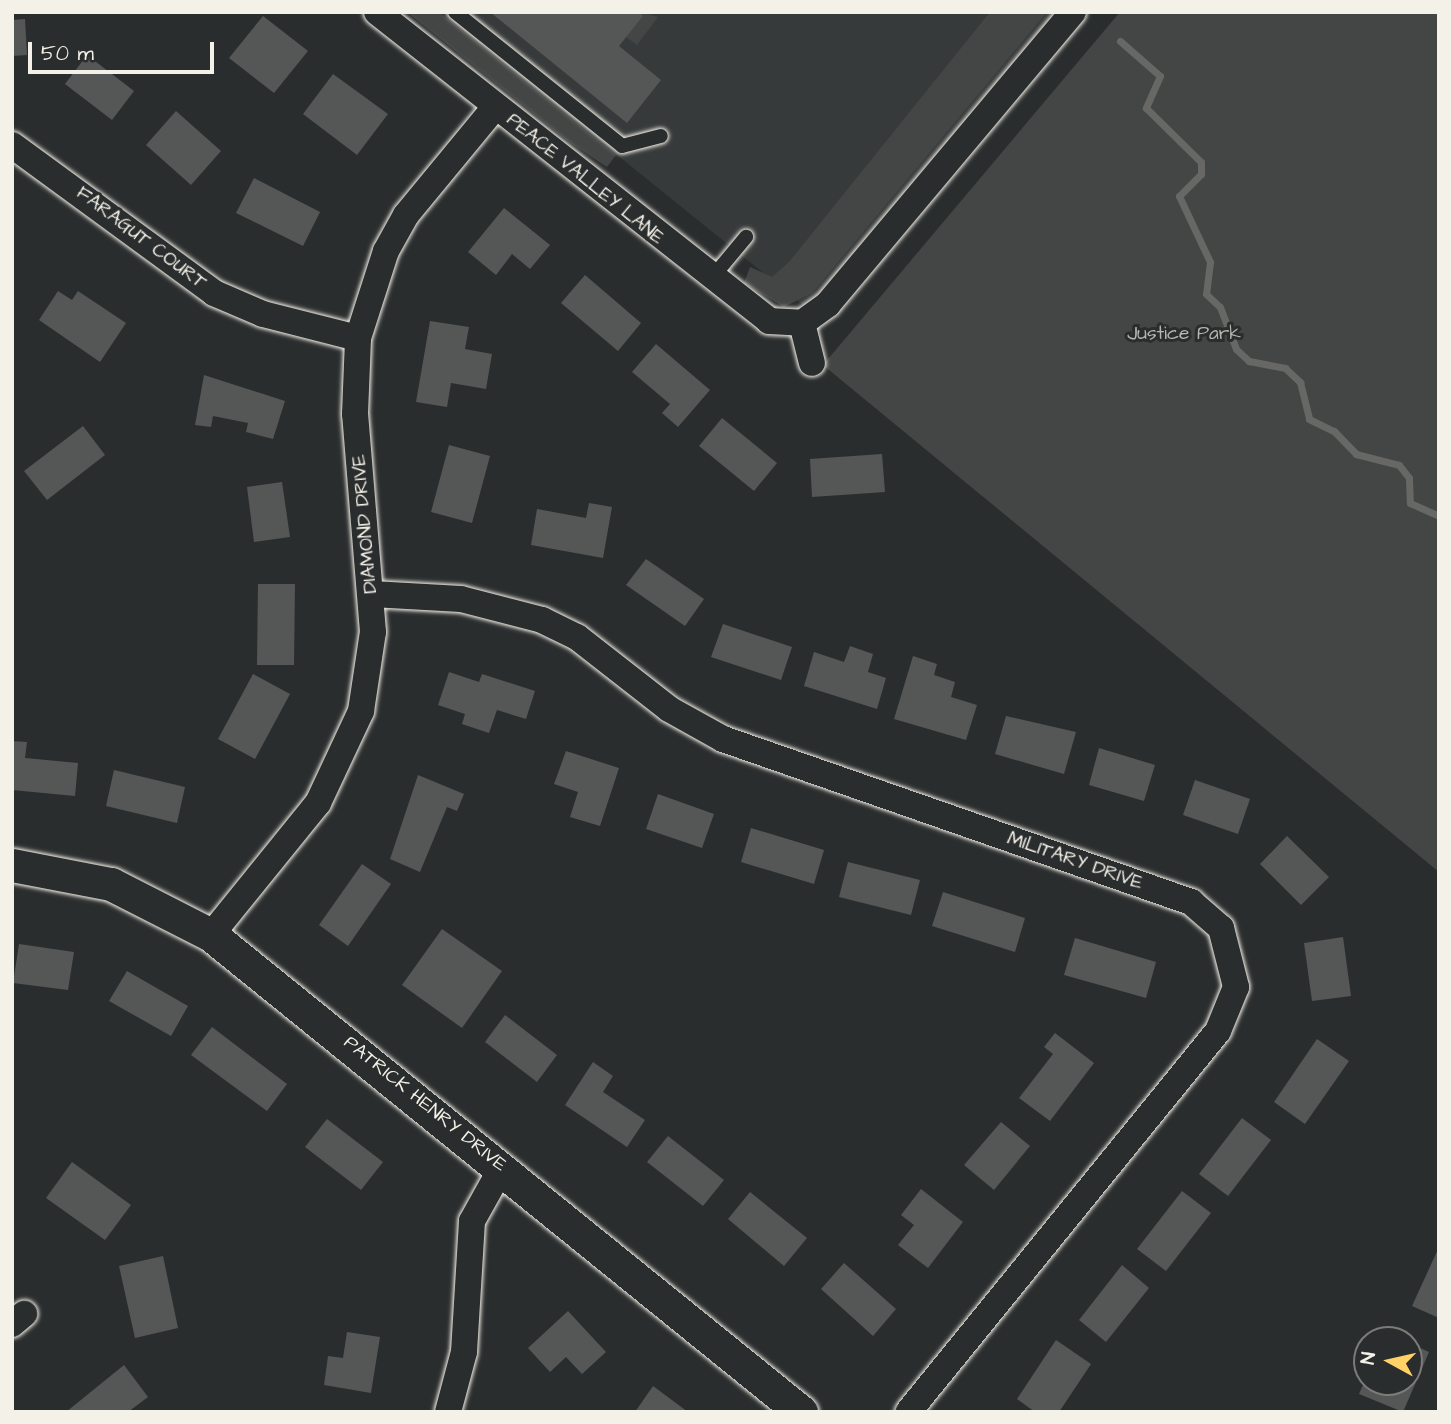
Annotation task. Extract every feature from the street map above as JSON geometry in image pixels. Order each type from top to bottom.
[{"type":"street","name":"PEACE VALLEY LANE","points":[[377,12],[711,278],[769,321],[802,323]]},
{"type":"street","points":[[812,363],[802,323],[828,304],[1073,12]]},
{"type":"street","name":"DIAMOND DRIVE","points":[[211,935],[318,803],[345,755],[371,662],[372,594],[355,414],[358,338],[386,251],[406,215],[495,107]]},
{"type":"street","name":"FARAGUT COURT","points":[[12,145],[214,293],[264,314],[358,338]]},
{"type":"street","name":"MILITARY DRIVE","points":[[372,594],[461,599],[542,620],[577,637],[669,709],[723,739],[1191,902],[1221,928],[1236,987],[1218,1031],[908,1412]]},
{"type":"street","name":"PATRICK HENRY DRIVE","points":[[12,865],[111,884],[211,935],[502,1167],[801,1412]]},
{"type":"street","points":[[448,1412],[464,1352],[472,1221],[502,1167]]},
{"type":"lane","points":[[455,12],[622,146],[660,136]]},
{"type":"lane","points":[[711,278],[746,237]]},
{"type":"shaded area","points":[[440,12],[1084,12],[824,322]]},
{"type":"green space","points":[[407,12],[439,12],[616,155],[607,167],[569,142]]},
{"type":"green space","points":[[639,12],[658,17],[637,45],[626,37],[643,16]]},
{"type":"green space","points":[[990,12],[1047,12],[812,293],[784,307],[744,283],[750,267],[772,277],[789,262]]},
{"type":"green space","name":"Justice Park","points":[[1120,12],[1439,12],[1439,872],[823,365]]},
{"type":"building","points":[[490,12],[639,12],[643,16],[619,46],[661,80],[627,123]]},
{"type":"building","points":[[263,16],[308,51],[274,93],[229,58]]},
{"type":"building","points":[[25,19],[27,55],[12,56],[12,20]]},
{"type":"building","points":[[87,55],[134,91],[112,120],[65,84]]},
{"type":"building","points":[[333,74],[388,114],[357,155],[303,114]]},
{"type":"building","points":[[176,111],[221,151],[191,185],[146,145]]},
{"type":"building","points":[[254,178],[320,212],[303,246],[236,213]]},
{"type":"building","points":[[504,208],[550,245],[530,269],[512,254],[496,275],[468,252]]},
{"type":"building","points":[[585,275],[641,323],[618,351],[561,303]]},
{"type":"building","points":[[58,291],[72,300],[78,291],[126,323],[100,362],[39,320]]},
{"type":"building","points":[[430,321],[469,327],[465,349],[492,354],[486,389],[451,383],[447,407],[416,402]]},
{"type":"building","points":[[656,344],[710,390],[678,427],[662,413],[670,404],[632,372]]},
{"type":"building","points":[[204,375],[285,401],[273,439],[246,432],[248,423],[213,416],[211,427],[195,425]]},
{"type":"building","points":[[722,418],[777,463],[754,491],[699,446]]},
{"type":"building","points":[[83,426],[105,455],[47,500],[24,471]]},
{"type":"building","points":[[449,445],[490,456],[472,523],[431,512]]},
{"type":"building","points":[[882,454],[885,492],[812,497],[810,459]]},
{"type":"building","points":[[282,482],[290,537],[254,542],[247,487]]},
{"type":"building","points":[[589,503],[612,507],[603,558],[531,545],[537,509],[586,518]]},
{"type":"building","points":[[646,559],[704,599],[685,626],[626,585]]},
{"type":"building","points":[[258,584],[295,584],[294,665],[257,665]]},
{"type":"building","points":[[723,624],[792,647],[781,680],[711,657]]},
{"type":"building","points":[[850,646],[873,654],[868,672],[886,678],[877,709],[804,686],[814,652],[844,662]]},
{"type":"building","points":[[913,656],[937,664],[934,675],[955,682],[951,697],[977,705],[966,740],[894,719]]},
{"type":"building","points":[[449,672],[479,682],[482,674],[535,691],[526,719],[497,710],[489,733],[462,724],[465,714],[438,705]]},
{"type":"building","points":[[253,674],[290,694],[255,759],[218,739]]},
{"type":"building","points":[[1006,716],[1076,732],[1064,774],[995,754]]},
{"type":"building","points":[[12,741],[27,742],[25,758],[78,763],[75,796],[12,790]]},
{"type":"building","points":[[1099,748],[1155,765],[1144,801],[1089,785]]},
{"type":"building","points":[[566,751],[619,768],[600,826],[570,817],[578,792],[554,784]]},
{"type":"building","points":[[114,770],[185,787],[177,823],[106,806]]},
{"type":"building","points":[[418,775],[464,794],[457,811],[447,807],[420,872],[390,859]]},
{"type":"building","points":[[1195,780],[1250,799],[1238,834],[1183,815]]},
{"type":"building","points":[[658,794],[714,814],[702,848],[646,829]]},
{"type":"building","points":[[751,828],[824,850],[814,884],[741,862]]},
{"type":"building","points":[[1287,836],[1329,877],[1301,905],[1260,864]]},
{"type":"building","points":[[848,862],[920,880],[911,915],[839,897]]},
{"type":"building","points":[[362,864],[391,884],[348,946],[319,925]]},
{"type":"building","points":[[943,892],[1025,918],[1015,952],[932,926]]},
{"type":"building","points":[[442,929],[502,971],[462,1028],[402,985]]},
{"type":"building","points":[[1343,937],[1351,996],[1312,1001],[1304,943]]},
{"type":"building","points":[[1075,938],[1156,962],[1146,998],[1064,975]]},
{"type":"building","points":[[19,944],[74,952],[68,990],[13,983]]},
{"type":"building","points":[[127,971],[188,1006],[171,1036],[109,1001]]},
{"type":"building","points":[[505,1015],[557,1055],[537,1082],[485,1042]]},
{"type":"building","points":[[212,1027],[287,1084],[267,1111],[191,1055]]},
{"type":"building","points":[[1055,1033],[1094,1063],[1050,1121],[1019,1098],[1053,1054],[1044,1047]]},
{"type":"building","points":[[1317,1039],[1349,1061],[1305,1124],[1274,1102]]},
{"type":"building","points":[[593,1062],[613,1076],[603,1092],[645,1120],[627,1147],[565,1105]]},
{"type":"building","points":[[1242,1118],[1271,1140],[1228,1196],[1199,1174]]},
{"type":"building","points":[[327,1119],[383,1162],[361,1190],[305,1147]]},
{"type":"building","points":[[1001,1122],[1030,1146],[994,1190],[964,1165]]},
{"type":"building","points":[[668,1136],[724,1180],[703,1206],[647,1162]]},
{"type":"building","points":[[72,1162],[131,1205],[105,1240],[46,1198]]},
{"type":"building","points":[[921,1189],[963,1222],[928,1268],[898,1245],[914,1225],[901,1215]]},
{"type":"building","points":[[1182,1191],[1211,1213],[1166,1271],[1137,1249]]},
{"type":"building","points":[[750,1192],[807,1238],[784,1266],[728,1219]]},
{"type":"building","points":[[1439,1247],[1439,1318],[1412,1306]]},
{"type":"building","points":[[163,1256],[178,1328],[135,1338],[119,1266]]},
{"type":"building","points":[[844,1263],[896,1309],[873,1336],[821,1289]]},
{"type":"building","points":[[1122,1265],[1149,1288],[1106,1342],[1079,1320]]},
{"type":"building","points":[[568,1311],[606,1352],[582,1374],[566,1357],[550,1372],[528,1348]]},
{"type":"building","points":[[347,1332],[380,1337],[371,1393],[324,1385],[328,1356],[343,1358]]},
{"type":"building","points":[[1056,1340],[1091,1364],[1059,1412],[1035,1412],[1017,1399]]},
{"type":"building","points":[[1423,1349],[1429,1352],[1423,1366]]},
{"type":"building","points":[[124,1365],[148,1397],[128,1412],[66,1412]]},
{"type":"building","points":[[653,1386],[688,1412],[635,1412]]},
{"type":"building","points":[[1364,1396],[1410,1396],[1403,1412]]},
{"type":"waterway","points":[[1120,41],[1160,76],[1146,108],[1201,162],[1201,174],[1179,196],[1210,262],[1206,294],[1220,307],[1236,349],[1249,361],[1285,368],[1300,382],[1309,419],[1334,431],[1356,454],[1399,465],[1409,478],[1410,503],[1439,516]]}]
